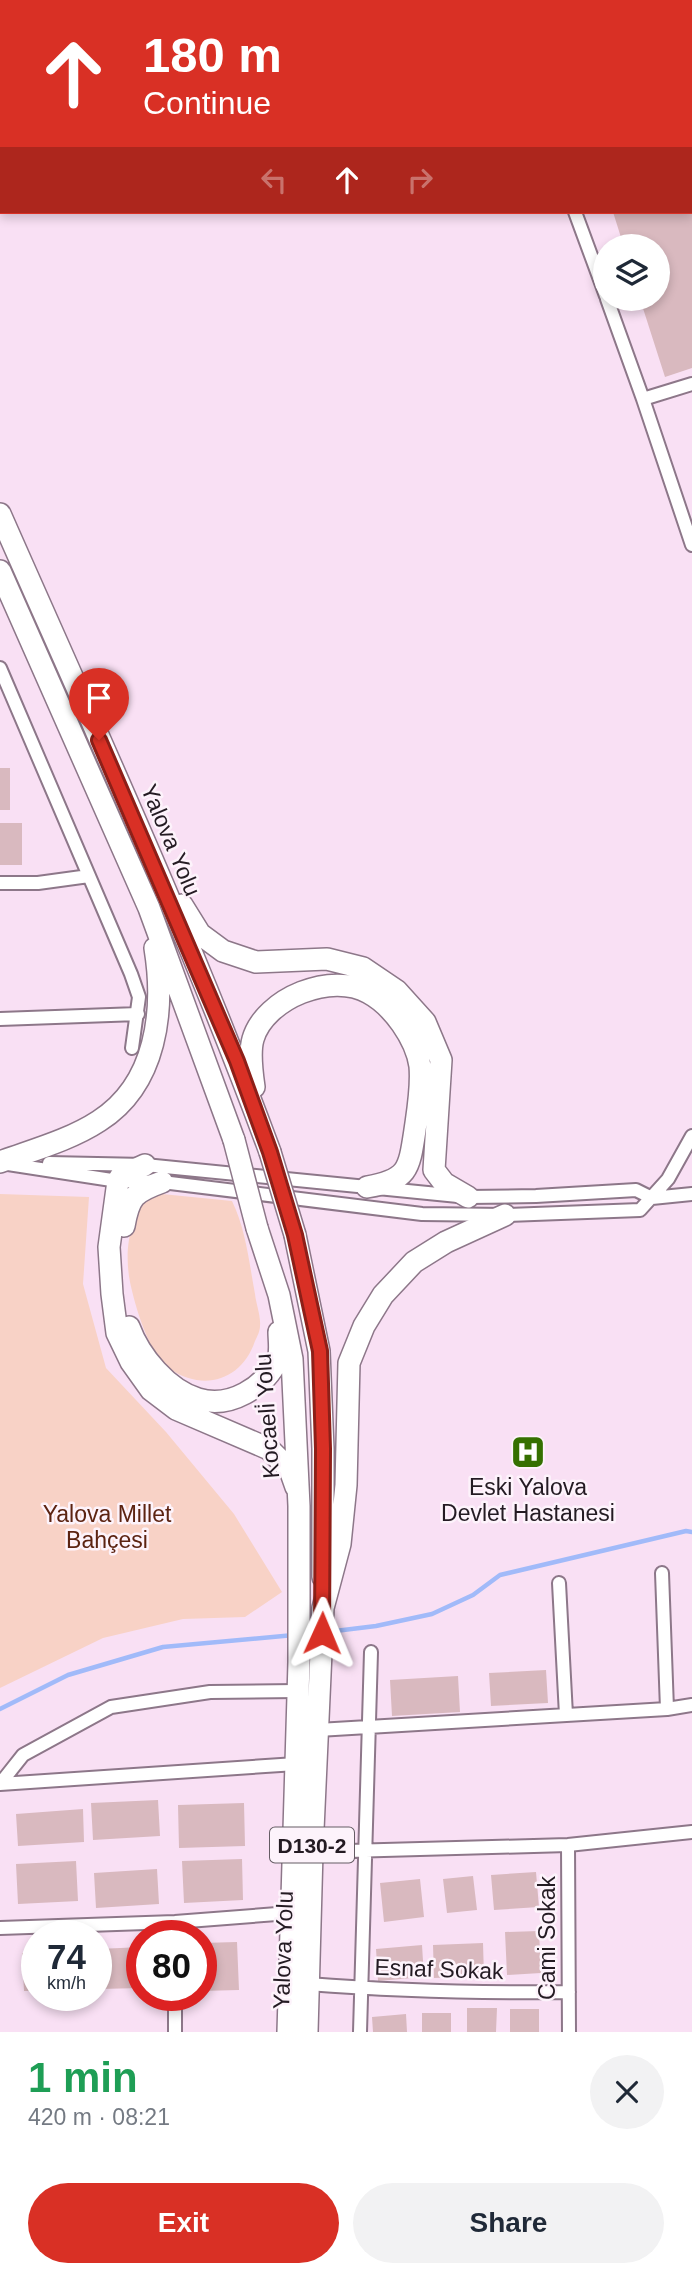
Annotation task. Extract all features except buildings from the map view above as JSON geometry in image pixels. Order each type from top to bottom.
[{"type":"highway","name":"Yalova Yolu","points":[[0,514],[237,1061],[270,1152],[295,1235],[320,1351],[323,1608],[307,2032]]},
{"type":"highway","name":"D130-2","points":[[0,571],[149,908]]},
{"type":"highway","points":[[154,865],[200,934],[223,951],[256,962],[327,959],[363,968],[397,991],[425,1022],[441,1060],[433,1170],[444,1183],[468,1196]]},
{"type":"highway","points":[[0,1163],[100,1121],[123,1100],[142,1072],[154,1045],[158,1013],[157,961],[149,908]]},
{"type":"highway","name":"Kocaeli̇ Yolu","points":[[149,908],[234,1140],[257,1228],[279,1295],[292,1359],[299,1506],[297,1692]]},
{"type":"highway","points":[[259,1121],[252,1073],[253,1040],[265,1017],[286,998],[312,989],[344,985],[368,992],[390,1009],[410,1038],[420,1065],[420,1100],[408,1168],[391,1183],[367,1187]]},
{"type":"highway","points":[[145,1165],[121,1176],[118,1181],[109,1247],[117,1333],[131,1362],[150,1390],[176,1409],[269,1449],[290,1470],[298,1492],[299,1506]]},
{"type":"highway","points":[[162,1182],[138,1191],[127,1206],[120,1275],[130,1331],[162,1378],[198,1399],[220,1401],[242,1395],[263,1383],[279,1356],[279,1295]]},
{"type":"highway","points":[[323,1608],[340,1544],[346,1485],[349,1363],[364,1326],[383,1295],[414,1262],[446,1242],[505,1214]]},
{"type":"highway","name":"D130-2","points":[[288,2032],[297,1692]]},
{"type":"street","points":[[576,214],[593,262]]},
{"type":"street","points":[[611,311],[692,545]]},
{"type":"street","points":[[643,399],[692,384]]},
{"type":"street","points":[[0,668],[5,693],[89,876],[139,997],[132,1048]]},
{"type":"street","points":[[0,883],[38,883],[89,876]]},
{"type":"street","points":[[0,1019],[138,1014]]},
{"type":"street","points":[[0,1163],[118,1181],[162,1182],[422,1214],[640,1210],[668,1179],[692,1136]]},
{"type":"street","points":[[0,1163],[145,1165],[468,1196],[536,1196],[636,1189],[652,1198],[692,1194]]},
{"type":"street","points":[[662,1573],[667,1709]]},
{"type":"street","points":[[559,1583],[566,1715]]},
{"type":"street","points":[[360,2032],[371,1652]]},
{"type":"street","points":[[0,1784],[23,1755],[111,1707],[210,1692],[297,1692]]},
{"type":"street","points":[[318,1730],[667,1709],[692,1705]]},
{"type":"street","points":[[0,1784],[296,1764]]},
{"type":"street","points":[[312,1852],[568,1845],[692,1832]]},
{"type":"street","name":"Cami Sokak","points":[[568,1845],[569,2032]]},
{"type":"street","points":[[217,1923],[290,1913]]},
{"type":"street","points":[[0,1928],[126,1929]]},
{"type":"street","name":"Esnaf Sokak","points":[[308,1984],[486,1993],[569,1992]]},
{"type":"street","points":[[175,2011],[175,2032]]},
{"type":"green space","points":[[152,1193],[232,1201],[237,1212],[246,1246],[260,1328],[241,1365],[220,1378],[196,1380],[170,1369],[156,1353],[144,1329],[130,1282],[128,1246],[133,1222]]},
{"type":"green space","name":"Yalova Millet Bahçesi","points":[[0,1194],[89,1197],[83,1284],[106,1368],[166,1432],[234,1514],[282,1592],[245,1617],[183,1619],[103,1638],[0,1688]]},
{"type":"waterway","points":[[327,1632],[376,1626],[432,1614],[473,1595],[500,1575],[686,1531],[692,1532]]},
{"type":"waterway","points":[[0,1709],[68,1675],[163,1647],[294,1635]]},
{"type":"place","name":"Eski Yalova Devlet Hastanesi","points":[[528,1452]]},
{"type":"route","points":[[99,740],[237,1061],[270,1152],[295,1235],[320,1351],[323,1449],[322,1633]]}]
